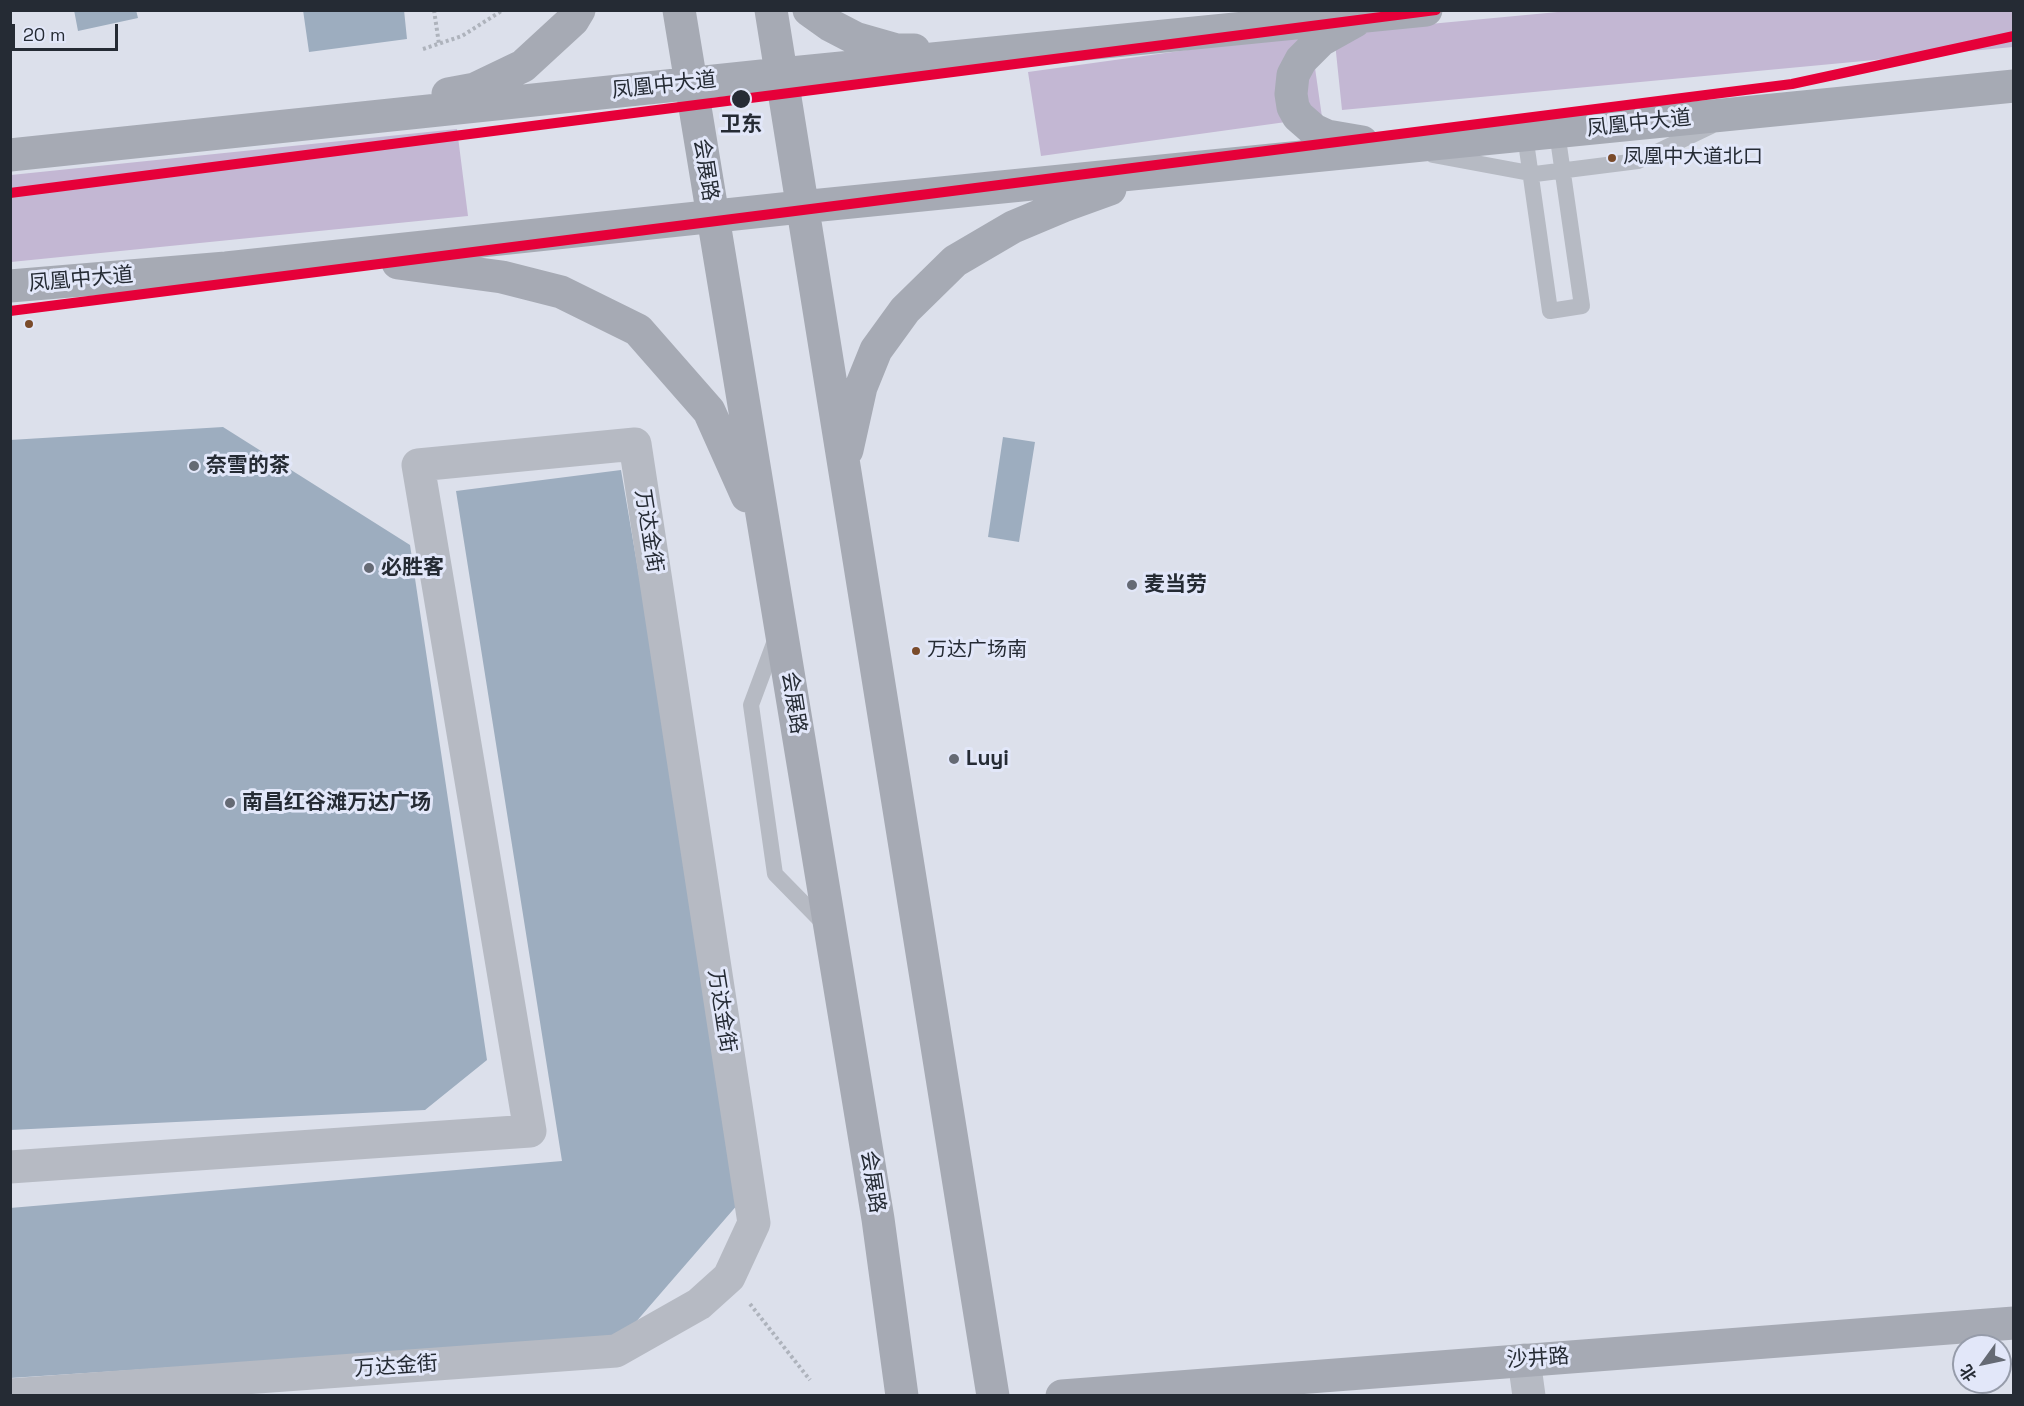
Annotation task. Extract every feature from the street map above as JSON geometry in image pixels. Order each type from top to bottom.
[{"type":"main road","points":[[241,131],[475,89],[523,66],[573,20],[579,10]]},
{"type":"main road","name":"会展路","points":[[679,10],[878,1219],[902,1395]]},
{"type":"main road","points":[[771,10],[993,1395]]},
{"type":"main road","points":[[809,10],[830,25],[855,38],[897,50],[1002,52]]},
{"type":"main road","name":"凤凰中大道","points":[[10,155],[691,83],[1426,10]]},
{"type":"main road","points":[[1361,17],[1321,40],[1301,60],[1293,75],[1291,94],[1293,107],[1298,116],[1314,130],[1327,136],[1397,147]]},
{"type":"main road","name":"凤凰中大道","points":[[10,286],[346,256],[801,207],[2013,86]]},
{"type":"main road","points":[[843,466],[861,387],[876,350],[905,310],[955,261],[1014,227],[1063,206],[1158,172]]},
{"type":"main road","points":[[346,256],[502,277],[561,292],[638,330],[709,411],[747,496],[769,557]]},
{"type":"main road","name":"沙井路","points":[[1062,1395],[2013,1323]]},
{"type":"street","name":"万达金街","points":[[10,1167],[530,1131],[418,465],[635,444],[754,1223],[729,1277],[699,1304],[616,1351],[10,1395]]},
{"type":"street","points":[[1524,1360],[1529,1395]]},
{"type":"lane","points":[[1397,147],[1530,174],[1563,171],[1638,161],[1737,114]]},
{"type":"lane","points":[[1524,135],[1550,311],[1582,306],[1557,132]]},
{"type":"lane","points":[[781,626],[751,705],[775,874],[831,932]]},
{"type":"path","points":[[435,10],[439,44]]},
{"type":"path","points":[[423,49],[462,36],[503,10]]},
{"type":"path","points":[[729,1277],[810,1380]]},
{"type":"shaded area","points":[[1579,10],[2014,11],[2013,47],[1342,110],[1334,33]]},
{"type":"shaded area","points":[[1310,33],[1322,117],[1041,156],[1028,72]]},
{"type":"shaded area","points":[[457,129],[468,216],[11,262],[11,175]]},
{"type":"building","points":[[74,10],[136,10],[138,18],[78,31]]},
{"type":"building","points":[[303,10],[404,10],[407,39],[309,52]]},
{"type":"building","name":"南昌红谷滩万达广场","points":[[223,427],[410,545],[487,1060],[425,1110],[10,1130],[10,440]]},
{"type":"building","points":[[1003,437],[1035,442],[1019,542],[988,537]]},
{"type":"building","points":[[621,470],[745,1196],[622,1338],[10,1378],[10,1208],[562,1161],[456,491]]},
{"type":"transit line","points":[[10,193],[1436,10]]},
{"type":"transit line","points":[[10,311],[1792,84],[2014,36]]},
{"type":"place","name":"卫东","points":[[741,99]]},
{"type":"place","name":"凤凰中大道北口","points":[[1612,158]]},
{"type":"place","name":"奈雪的茶","points":[[194,466]]},
{"type":"place","name":"必胜客","points":[[369,568]]},
{"type":"place","name":"麦当劳","points":[[1132,585]]},
{"type":"place","name":"万达广场南","points":[[916,651]]},
{"type":"place","name":"Luyi","points":[[954,759]]},
{"type":"place","name":"南昌红谷滩万达广场","points":[[230,803]]}]
